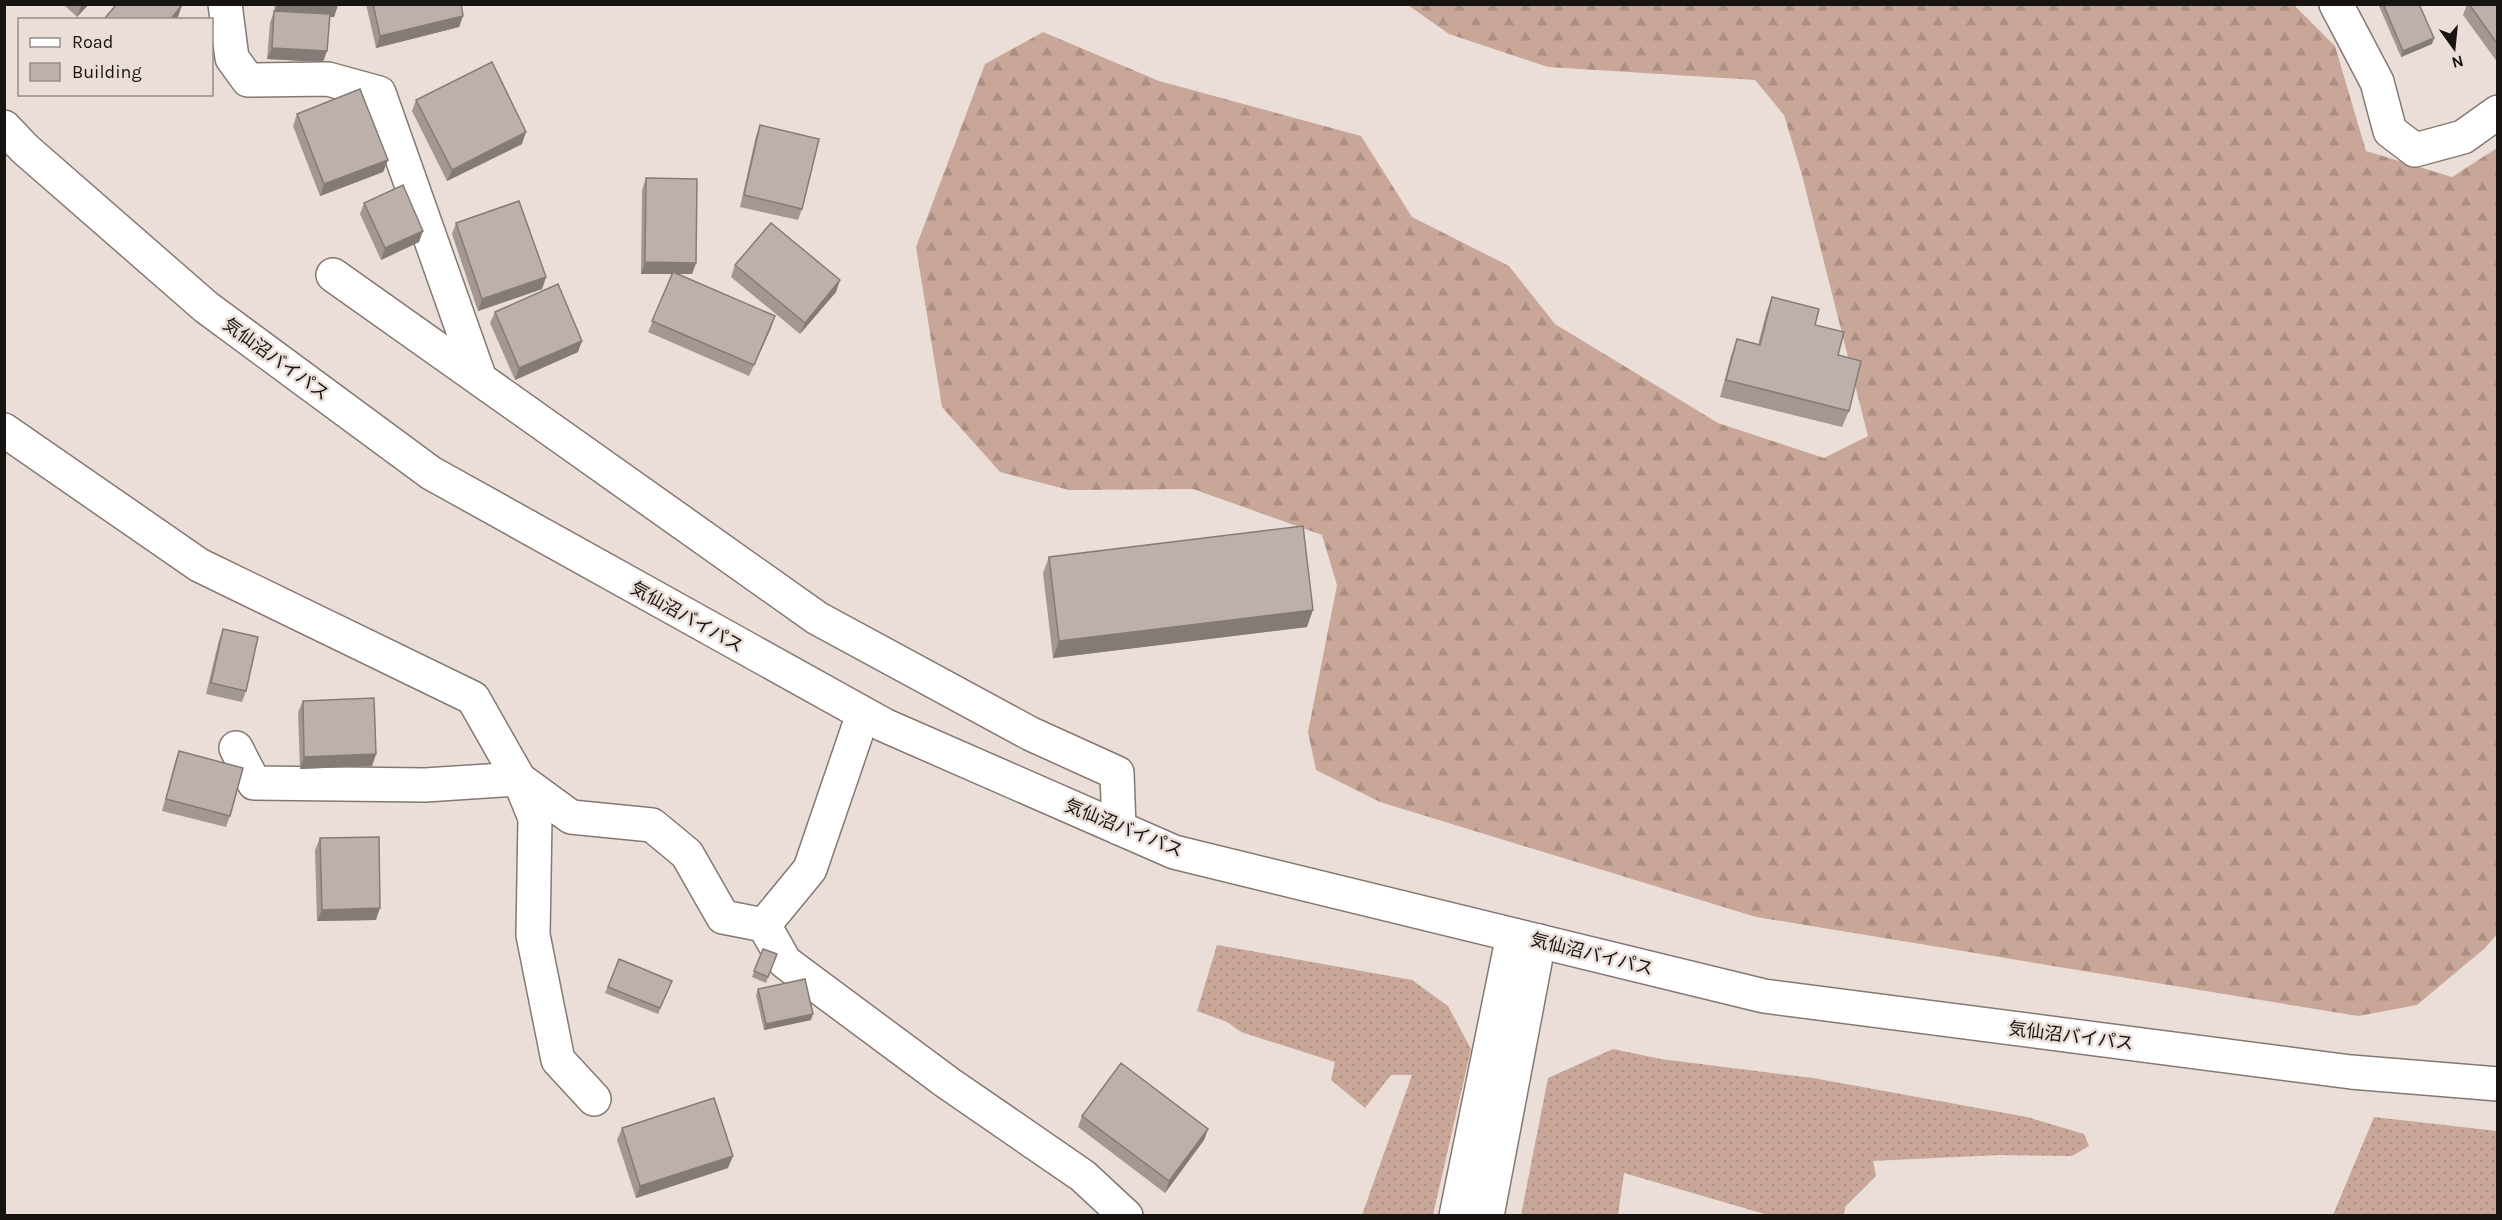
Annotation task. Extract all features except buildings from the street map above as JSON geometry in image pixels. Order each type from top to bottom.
[{"type":"main road","points":[[225,4],[232,58],[248,80],[328,79],[379,93],[480,379]]},
{"type":"main road","points":[[2336,4],[2377,82],[2390,131],[2415,150],[2463,137],[2498,112]]},
{"type":"main road","name":"気仙沼バイパス","points":[[4,127],[25,149],[206,307],[431,473],[884,725],[1174,852],[1764,996],[2340,1070],[2498,1083]]},
{"type":"main road","points":[[333,275],[818,618],[1031,734],[1117,773],[1119,828]]},
{"type":"main road","points":[[4,430],[199,565],[473,698],[519,779],[535,818],[533,935],[558,1060],[594,1099]]},
{"type":"main road","points":[[764,925],[810,869],[863,714]]},
{"type":"main road","points":[[236,747],[254,783],[425,785],[519,779],[571,817],[652,825],[687,854],[723,917],[764,925],[785,962],[948,1083],[1083,1176],[1126,1215]]},
{"type":"main road","points":[[1456,1215],[1526,938]]},
{"type":"main road","points":[[1487,1215],[1526,938]]},
{"type":"green space","points":[[1408,5],[2294,5],[2335,46],[2366,151],[2452,177],[2497,148],[2497,934],[2485,948],[2417,1005],[2358,1016],[1756,917],[1380,802],[1316,770],[1308,732],[1337,585],[1322,535],[1193,489],[1069,490],[1000,472],[942,407],[916,247],[985,64],[1043,32],[1159,81],[1361,136],[1412,217],[1509,266],[1555,324],[1718,423],[1824,458],[1868,436],[1802,175],[1784,115],[1755,80],[1548,67],[1449,34]]},
{"type":"green space","points":[[1217,945],[1412,980],[1448,1006],[1471,1049],[1433,1215],[1362,1215],[1412,1075],[1391,1075],[1365,1108],[1331,1080],[1335,1062],[1241,1032],[1227,1022],[1197,1011]]},
{"type":"green space","points":[[1613,1049],[1661,1059],[1813,1078],[2027,1117],[2084,1134],[2089,1146],[2072,1156],[1998,1155],[1873,1161],[1876,1176],[1845,1207],[1844,1215],[1768,1215],[1624,1173],[1618,1215],[1521,1215],[1548,1078]]},
{"type":"green space","points":[[2374,1117],[2497,1131],[2497,1215],[2333,1215]]}]
